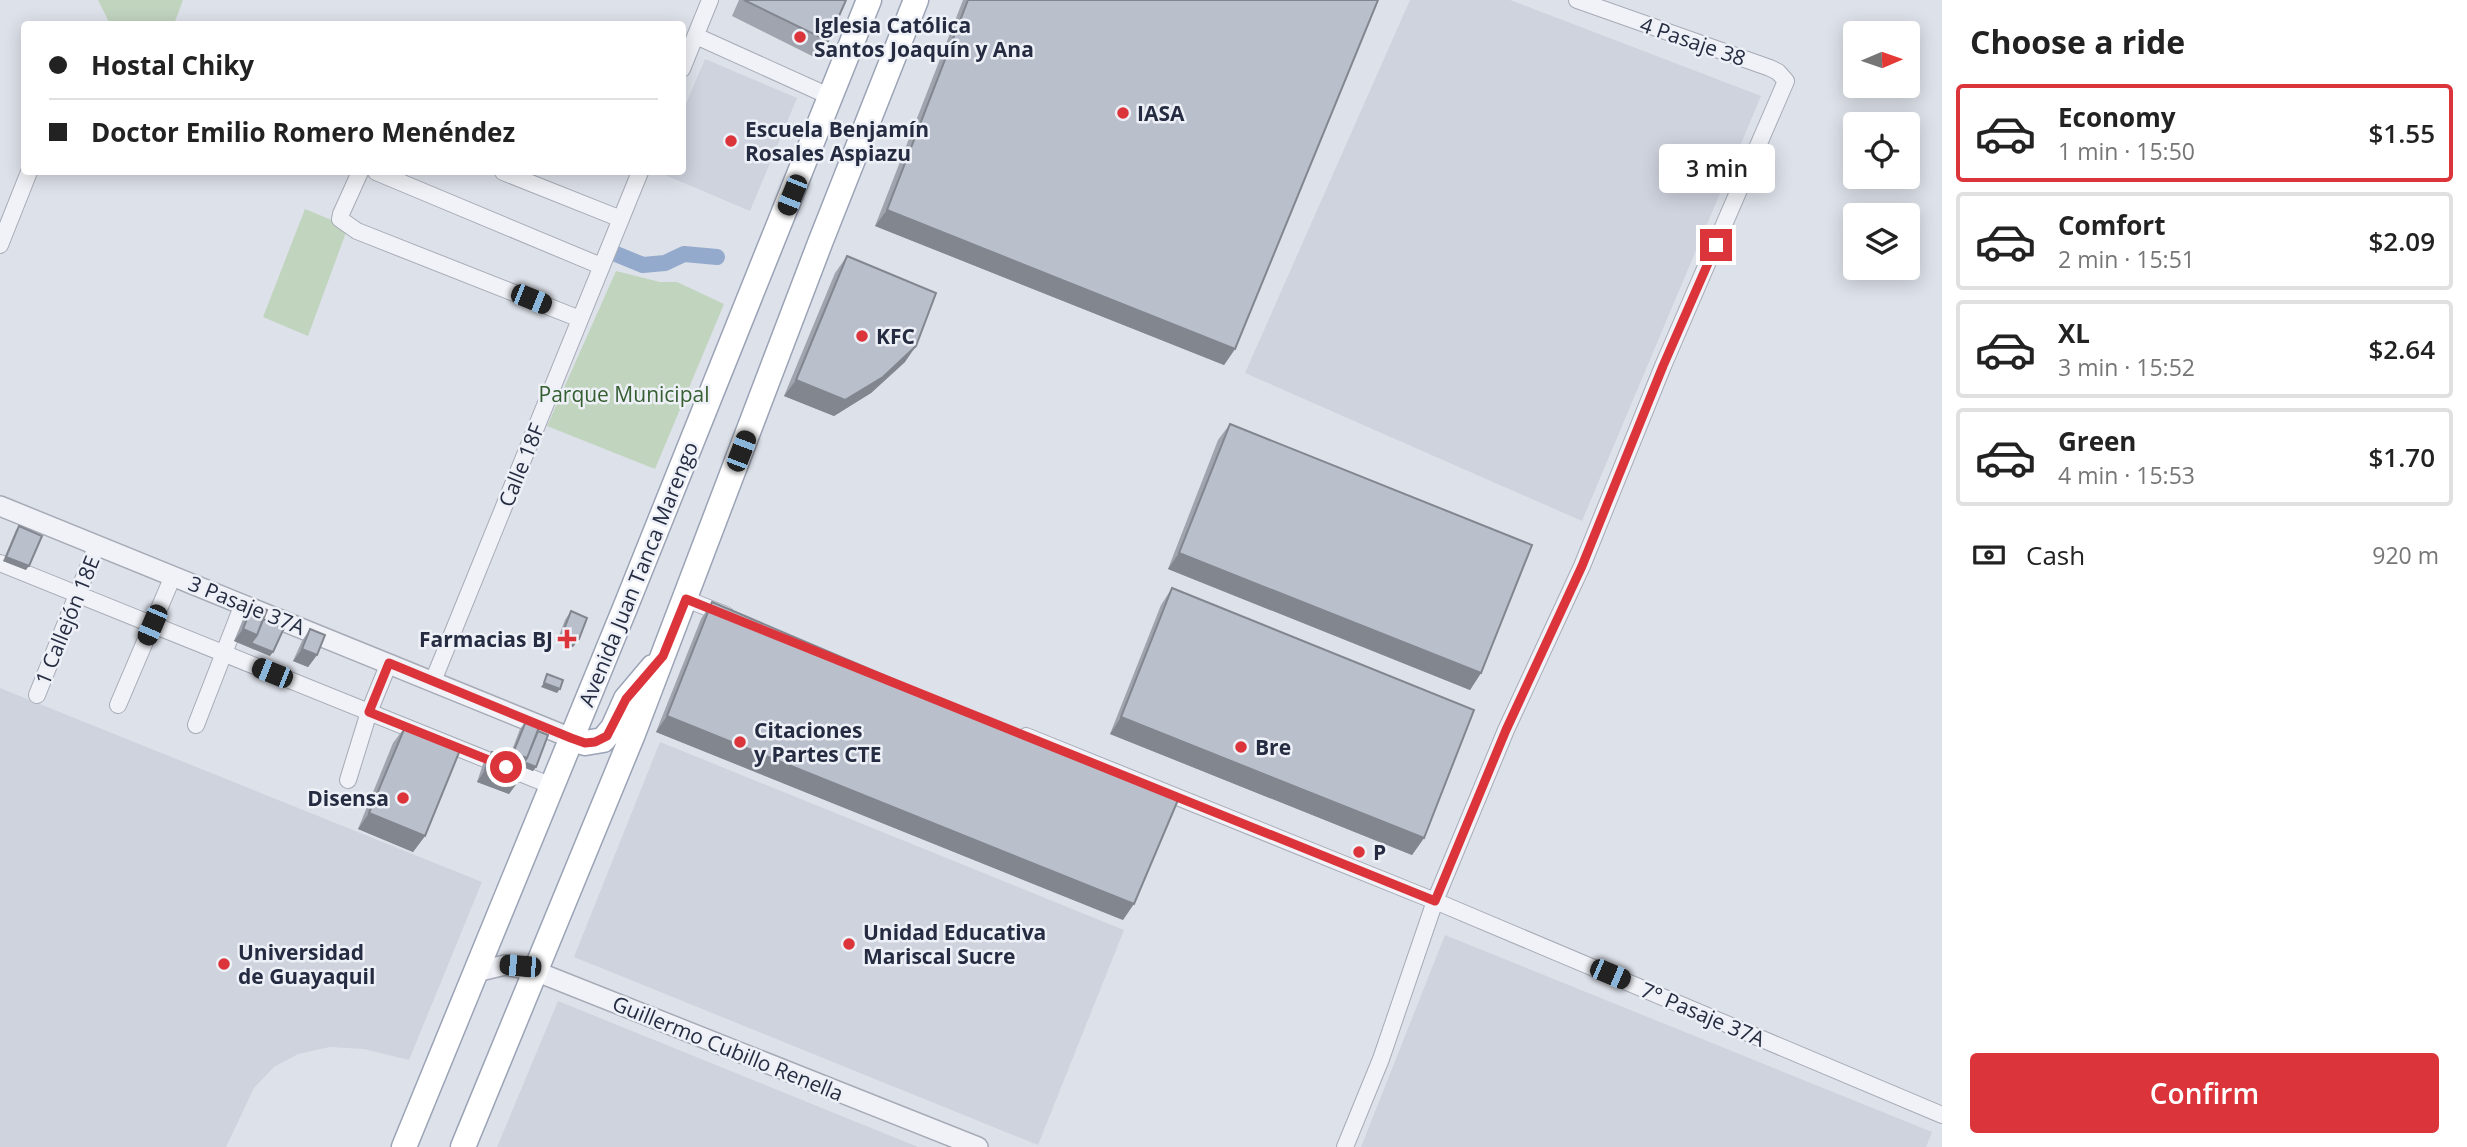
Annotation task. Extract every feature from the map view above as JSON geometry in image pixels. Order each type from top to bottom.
[{"type":"main road","name":"Avenida Juan Tanca Marengo","points":[[404,1147],[869,0]]},
{"type":"main road","points":[[463,1147],[633,734],[820,243],[916,0]]},
{"type":"main road","points":[[571,738],[585,743],[603,740],[613,728],[626,699],[663,656]]},
{"type":"street","points":[[686,60],[710,0]]},
{"type":"street","name":"4 Pasaje 38","points":[[1435,901],[1506,730],[1582,566],[1663,366],[1786,81],[1770,68],[1577,0]]},
{"type":"street","points":[[696,36],[831,97]]},
{"type":"street","points":[[0,245],[28,175]]},
{"type":"street","points":[[359,175],[341,219],[358,231],[580,319]]},
{"type":"street","points":[[383,175],[601,266]]},
{"type":"street","points":[[511,175],[621,219]]},
{"type":"street","name":"Calle 18F","points":[[433,681],[639,175]]},
{"type":"street","name":"3 Pasaje 37A","points":[[0,506],[571,738]]},
{"type":"street","name":"1 Callejón 18E","points":[[37,695],[97,545]]},
{"type":"street","points":[[2,568],[78,595],[552,786]]},
{"type":"street","points":[[118,705],[173,576]]},
{"type":"street","points":[[686,599],[737,619]]},
{"type":"street","points":[[196,725],[243,604]]},
{"type":"street","points":[[348,780],[369,712],[389,663]]},
{"type":"street","name":"7° Pasaje 37A","points":[[1009,729],[1435,901],[1942,1115]]},
{"type":"street","points":[[1345,1147],[1381,1059],[1435,901]]},
{"type":"street","name":"Guillermo Cubillo Renella","points":[[475,972],[505,965],[535,971],[978,1147]]},
{"type":"shaded area","points":[[1410,0],[1510,0],[1761,96],[1582,521],[1245,373]]},
{"type":"shaded area","name":"Escuela Benjamín Rosales Aspiazu","points":[[705,59],[797,98],[750,211],[665,175],[686,175],[686,104]]},
{"type":"shaded area","name":"Universidad de Guayaquil","points":[[0,688],[482,882],[409,1060],[364,1049],[330,1047],[298,1054],[274,1067],[254,1088],[226,1147],[0,1147]]},
{"type":"shaded area","name":"Unidad Educativa Mariscal Sucre","points":[[660,742],[1124,930],[1038,1145],[574,957]]},
{"type":"shaded area","points":[[1445,935],[1932,1132],[1926,1147],[1361,1147]]},
{"type":"shaded area","points":[[558,1001],[918,1147],[497,1147]]},
{"type":"green space","points":[[98,0],[183,0],[175,21],[108,20]]},
{"type":"green space","points":[[305,209],[348,227],[308,336],[263,317]]},
{"type":"green space","name":"Parque Municipal","points":[[616,271],[660,282],[677,282],[724,304],[655,469],[547,426]]},
{"type":"building","points":[[744,0],[846,0],[828,41]]},
{"type":"building","name":"IASA","points":[[968,0],[1378,0],[1235,349],[887,210]]},
{"type":"building","name":"KFC","points":[[847,256],[936,293],[916,346],[883,377],[845,400],[796,380]]},
{"type":"building","points":[[1230,424],[1532,545],[1481,673],[1179,553]]},
{"type":"building","points":[[19,526],[42,536],[29,566],[6,557]]},
{"type":"building","points":[[1172,588],[1474,710],[1424,838],[1121,717]]},
{"type":"building","points":[[712,602],[1178,800],[1134,904],[667,716]]},
{"type":"building","points":[[253,604],[267,610],[257,635],[243,629]]},
{"type":"building","points":[[571,611],[587,618],[579,639],[563,632]]},
{"type":"building","points":[[263,619],[284,628],[273,652],[251,643]]},
{"type":"building","points":[[310,629],[325,635],[317,655],[302,649]]},
{"type":"building","points":[[547,674],[563,680],[560,689],[544,683]]},
{"type":"building","points":[[526,721],[539,727],[527,758],[513,753]]},
{"type":"building","name":"Disensa","points":[[405,727],[460,750],[425,836],[369,813]]},
{"type":"building","points":[[538,731],[548,735],[536,767],[524,762]]},
{"type":"building","points":[[492,752],[524,764],[518,782],[485,770]]},
{"type":"waterway","points":[[616,254],[643,265],[665,263],[684,254],[717,257]]},
{"type":"place","name":"Iglesia Católica Santos Joaquín y Ana","points":[[800,37]]},
{"type":"place","name":"IASA","points":[[1123,113]]},
{"type":"place","name":"Escuela Benjamín Rosales Aspiazu","points":[[731,141]]},
{"type":"place","name":"KFC","points":[[862,336]]},
{"type":"place","name":"Farmacias BJ","points":[[567,639]]},
{"type":"place","name":"Citaciones y Partes CTE","points":[[740,742]]},
{"type":"place","name":"Bre","points":[[1241,747]]},
{"type":"place","name":"Disensa","points":[[403,798]]},
{"type":"place","name":"P","points":[[1359,852]]},
{"type":"place","name":"Unidad Educativa Mariscal Sucre","points":[[849,944]]},
{"type":"place","name":"Universidad de Guayaquil","points":[[224,964]]},
{"type":"route","points":[[506,767],[369,712],[389,663],[571,738],[585,743],[595,742],[607,736],[626,699],[663,656],[686,599],[1435,901],[1506,730],[1582,566],[1663,366],[1716,245]]}]
